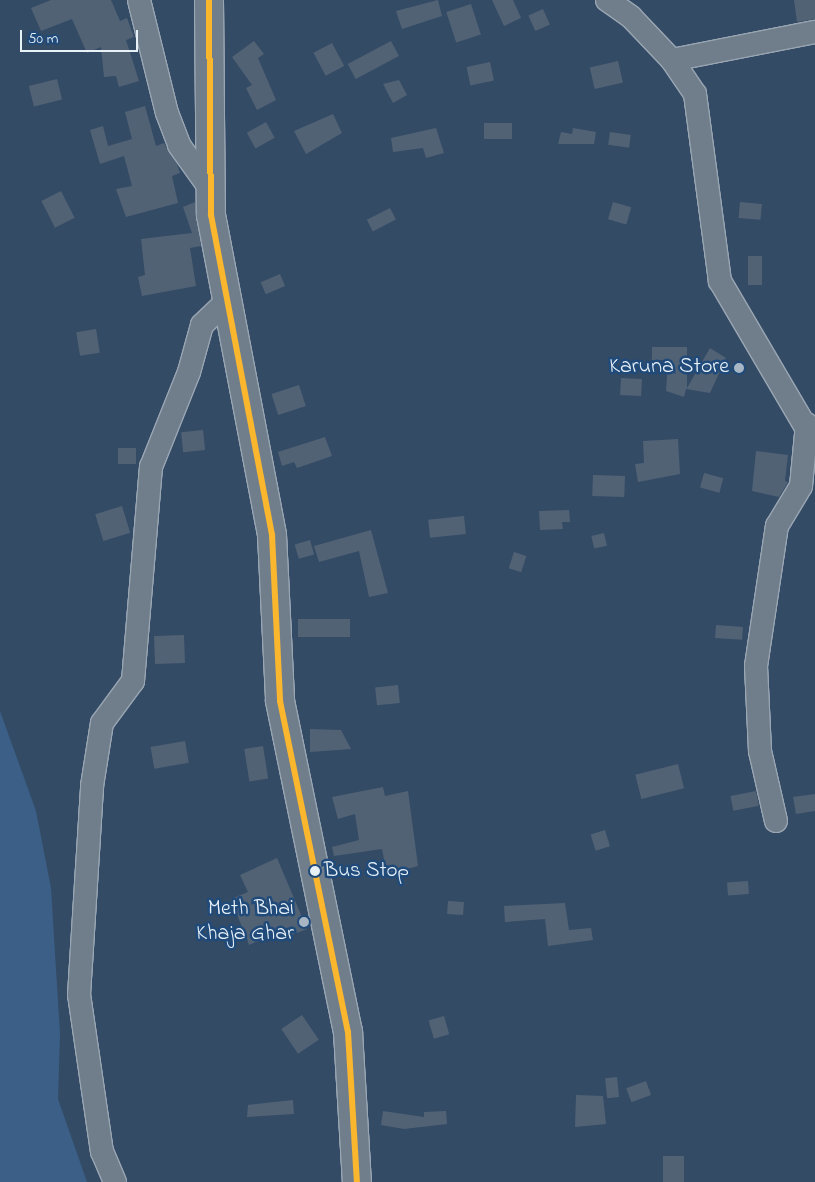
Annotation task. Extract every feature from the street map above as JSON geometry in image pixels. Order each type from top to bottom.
[{"type":"main road","points":[[209,0],[209,187],[226,302],[272,535],[280,701],[348,1032],[357,1182]]},
{"type":"street","points":[[139,0],[170,121],[179,145],[209,187]]},
{"type":"street","points":[[606,0],[631,17],[672,60],[700,108],[720,281],[811,433],[801,486],[777,526],[756,666],[760,751],[776,822]]},
{"type":"street","points":[[672,60],[815,32]]},
{"type":"street","points":[[114,1182],[102,1152],[79,995],[92,786],[102,723],[133,681],[151,467],[186,381],[202,325],[226,302]]},
{"type":"shaded area","points":[[0,711],[36,811],[51,888],[60,1034],[58,1099],[87,1182],[0,1182]]},
{"type":"building","points":[[51,0],[111,0],[120,21],[127,18],[134,37],[126,40],[139,81],[119,87],[116,76],[104,77],[101,47],[87,53],[72,19],[41,31],[31,8]]},
{"type":"building","points":[[438,0],[442,16],[402,29],[396,11]]},
{"type":"building","points":[[492,0],[513,0],[521,18],[504,26]]},
{"type":"building","points":[[794,0],[815,0],[815,19],[797,22]]},
{"type":"building","points":[[471,4],[481,34],[456,42],[446,12]]},
{"type":"building","points":[[543,9],[550,25],[535,31],[528,16]]},
{"type":"building","points":[[254,41],[264,54],[258,58],[276,100],[257,110],[246,88],[252,85],[232,57]]},
{"type":"building","points":[[391,41],[399,56],[356,79],[348,64]]},
{"type":"building","points":[[332,43],[344,66],[326,76],[313,53]]},
{"type":"building","points":[[618,61],[623,82],[595,89],[590,68]]},
{"type":"building","points":[[490,62],[494,81],[470,86],[467,67]]},
{"type":"building","points":[[57,79],[62,99],[34,106],[29,86]]},
{"type":"building","points":[[399,80],[407,95],[393,103],[383,84]]},
{"type":"building","points":[[145,106],[156,146],[164,143],[177,164],[180,173],[172,176],[178,203],[126,217],[116,189],[132,186],[124,156],[100,164],[90,130],[103,126],[108,146],[132,139],[125,112]]},
{"type":"building","points":[[333,114],[342,133],[306,154],[294,131]]},
{"type":"building","points":[[266,122],[275,138],[255,148],[247,133]]},
{"type":"building","points":[[484,123],[512,123],[512,139],[484,139]]},
{"type":"building","points":[[436,128],[444,153],[426,158],[423,148],[393,152],[391,138]]},
{"type":"building","points":[[573,128],[596,132],[594,144],[558,144],[561,132],[572,134]]},
{"type":"building","points":[[610,132],[631,135],[629,148],[608,145]]},
{"type":"building","points":[[61,191],[75,218],[55,228],[41,201]]},
{"type":"building","points":[[195,202],[201,246],[190,248],[196,286],[142,296],[138,277],[145,275],[141,239],[192,233],[183,207]]},
{"type":"building","points":[[613,202],[631,207],[626,225],[608,219]]},
{"type":"building","points":[[740,202],[762,204],[761,220],[739,218]]},
{"type":"building","points":[[390,208],[396,220],[373,231],[367,220]]},
{"type":"building","points":[[748,256],[762,256],[762,285],[748,285]]},
{"type":"building","points":[[280,274],[285,286],[266,294],[261,282]]},
{"type":"building","points":[[96,329],[100,353],[80,356],[76,332]]},
{"type":"building","points":[[652,347],[687,347],[687,388],[710,348],[726,358],[710,393],[686,389],[684,397],[666,391],[668,360],[652,360]]},
{"type":"building","points":[[621,378],[642,379],[641,396],[620,395]]},
{"type":"building","points":[[299,385],[306,406],[278,415],[271,394]]},
{"type":"building","points":[[203,430],[205,450],[183,452],[181,432]]},
{"type":"building","points":[[325,437],[332,456],[297,468],[294,462],[282,466],[278,452]]},
{"type":"building","points":[[678,439],[680,474],[638,482],[635,464],[644,463],[643,441]]},
{"type":"building","points":[[118,448],[136,448],[136,464],[118,464]]},
{"type":"building","points":[[756,451],[788,455],[785,481],[788,482],[779,497],[752,491]]},
{"type":"building","points":[[704,473],[723,478],[719,493],[700,487]]},
{"type":"building","points":[[593,475],[625,476],[624,497],[592,496]]},
{"type":"building","points":[[122,506],[130,533],[103,541],[95,514]]},
{"type":"building","points":[[569,510],[570,522],[562,522],[563,529],[540,530],[539,511]]},
{"type":"building","points":[[464,516],[466,534],[430,538],[428,520]]},
{"type":"building","points":[[371,530],[388,593],[369,597],[359,551],[319,562],[314,546]]},
{"type":"building","points":[[604,533],[607,546],[594,549],[591,536]]},
{"type":"building","points":[[310,540],[314,554],[299,559],[295,544]]},
{"type":"building","points":[[514,552],[526,556],[521,572],[509,568]]},
{"type":"building","points":[[298,619],[350,619],[350,637],[298,637]]},
{"type":"building","points":[[716,625],[743,627],[742,640],[715,638]]},
{"type":"building","points":[[184,635],[185,663],[155,664],[154,636]]},
{"type":"building","points":[[398,685],[400,703],[377,705],[375,687]]},
{"type":"building","points":[[310,729],[341,730],[351,749],[310,752]]},
{"type":"building","points":[[185,741],[189,763],[154,769],[151,747]]},
{"type":"building","points":[[263,746],[268,779],[249,782],[244,749]]},
{"type":"building","points":[[678,764],[684,788],[641,799],[635,775]]},
{"type":"building","points":[[383,787],[385,796],[408,791],[418,866],[387,874],[382,849],[334,856],[332,847],[359,840],[355,814],[338,819],[332,797]]},
{"type":"building","points":[[756,791],[759,806],[733,811],[730,796]]},
{"type":"building","points":[[815,794],[815,811],[796,814],[793,797]]},
{"type":"building","points":[[605,830],[610,846],[596,851],[591,834]]},
{"type":"building","points":[[277,858],[307,929],[281,939],[279,932],[249,945],[231,899],[248,892],[240,875]]},
{"type":"building","points":[[748,881],[749,894],[728,895],[727,882]]},
{"type":"building","points":[[448,901],[464,902],[463,915],[447,914]]},
{"type":"building","points":[[565,903],[569,930],[591,928],[593,940],[548,946],[545,919],[505,922],[504,906]]},
{"type":"building","points":[[302,1015],[319,1040],[298,1054],[281,1029]]},
{"type":"building","points":[[444,1016],[449,1034],[434,1039],[429,1020]]},
{"type":"building","points":[[617,1077],[619,1097],[607,1098],[605,1078]]},
{"type":"building","points":[[646,1081],[651,1095],[631,1102],[626,1088]]},
{"type":"building","points":[[576,1095],[603,1096],[606,1124],[575,1127]]},
{"type":"building","points":[[293,1100],[294,1114],[247,1117],[248,1105]]},
{"type":"building","points":[[383,1111],[424,1117],[424,1112],[446,1111],[447,1124],[404,1129],[381,1125]]},
{"type":"building","points":[[663,1156],[684,1156],[684,1182],[663,1182]]},
{"type":"transit line","points":[[209,0],[211,215],[272,535],[280,701],[348,1032],[357,1182]]},
{"type":"place","name":"Karuna Store","points":[[739,368]]},
{"type":"place","name":"Bus Stop","points":[[315,871]]},
{"type":"place","name":"Meth Bhai Khaja Ghar","points":[[304,922]]}]
